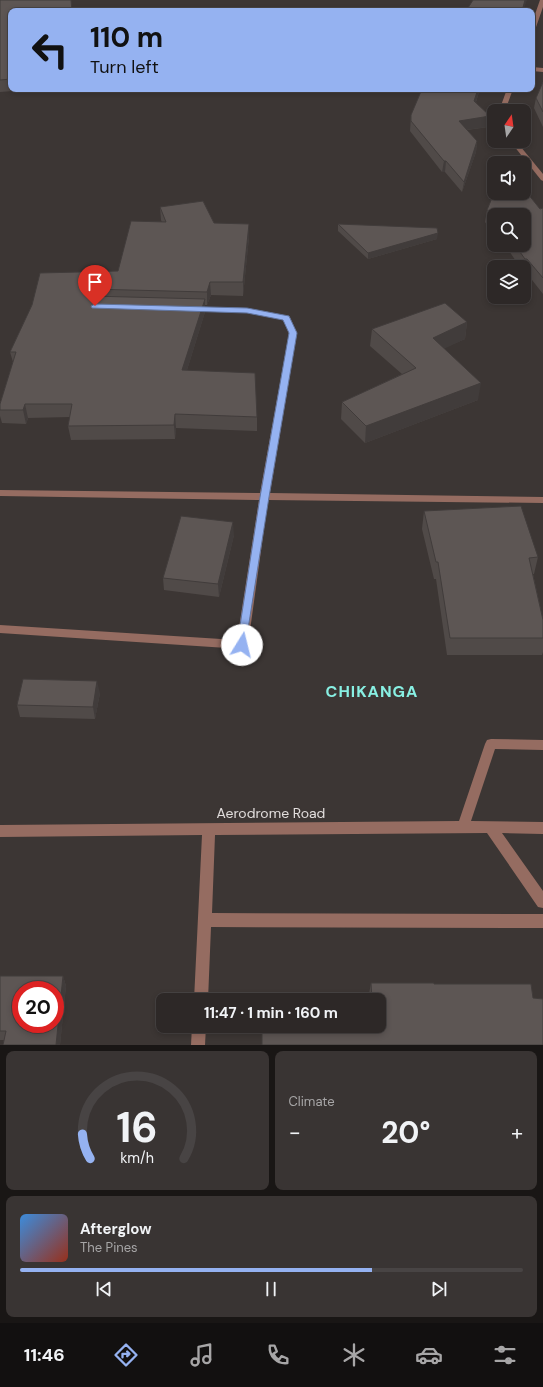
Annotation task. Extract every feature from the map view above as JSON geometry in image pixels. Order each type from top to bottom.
[{"type":"street","points":[[535,22],[543,0]]},
{"type":"street","points":[[505,104],[509,92]]},
{"type":"street","points":[[518,148],[543,179]]},
{"type":"street","points":[[534,168],[543,166]]},
{"type":"street","points":[[0,629],[242,645],[264,497],[293,333],[286,318],[247,310],[186,309]]},
{"type":"street","points":[[0,492],[543,500]]},
{"type":"street","points":[[463,827],[491,744],[543,745]]},
{"type":"street","name":"Aerodrome Road","points":[[0,831],[463,827],[543,828]]},
{"type":"street","points":[[490,827],[543,902]]},
{"type":"street","points":[[201,993],[209,829]]},
{"type":"street","points":[[205,920],[543,921]]},
{"type":"street","points":[[198,1045],[199,1033]]},
{"type":"building","points":[[0,0],[71,0],[72,8],[8,8],[8,79],[0,80]]},
{"type":"building","points":[[473,0],[525,0],[523,8],[468,8]]},
{"type":"building","points":[[543,82],[543,112],[536,98]]},
{"type":"building","points":[[421,92],[477,92],[474,101],[487,113],[487,116],[459,121],[477,141],[464,182],[446,161],[444,161],[411,121],[411,115]]},
{"type":"building","points":[[531,198],[540,209],[543,208],[543,278],[531,264],[531,260],[525,259],[520,252],[531,252],[531,208],[488,208],[491,200],[531,200]]},
{"type":"building","points":[[203,201],[214,223],[249,224],[243,282],[210,282],[207,292],[90,289],[89,295],[205,299],[182,370],[255,373],[257,417],[175,414],[174,425],[68,426],[72,404],[25,404],[23,410],[0,410],[0,404],[16,352],[10,352],[32,305],[40,273],[118,271],[131,221],[166,222],[160,207]]},
{"type":"building","points":[[338,224],[437,228],[438,233],[368,253]]},
{"type":"building","points":[[445,303],[467,322],[433,338],[481,383],[366,426],[342,402],[416,368],[372,329]]},
{"type":"building","points":[[521,506],[538,557],[529,558],[543,620],[543,638],[450,638],[438,562],[436,562],[424,511]]},
{"type":"building","points":[[181,516],[233,522],[218,584],[163,578]]},
{"type":"building","points":[[23,679],[97,681],[93,707],[17,705]]},
{"type":"building","points":[[0,976],[63,976],[62,981],[12,981],[12,1033],[57,1033],[56,1045],[3,1045],[6,1031],[0,1031]]},
{"type":"building","points":[[371,983],[531,984],[533,998],[543,999],[543,1045],[262,1045],[262,1033],[386,1033],[386,993],[372,993]]},
{"type":"district","name":"CHIKANGA","points":[[372,691]]},
{"type":"route","points":[[95,306],[247,310],[286,318],[293,333],[264,497],[242,645]]}]
